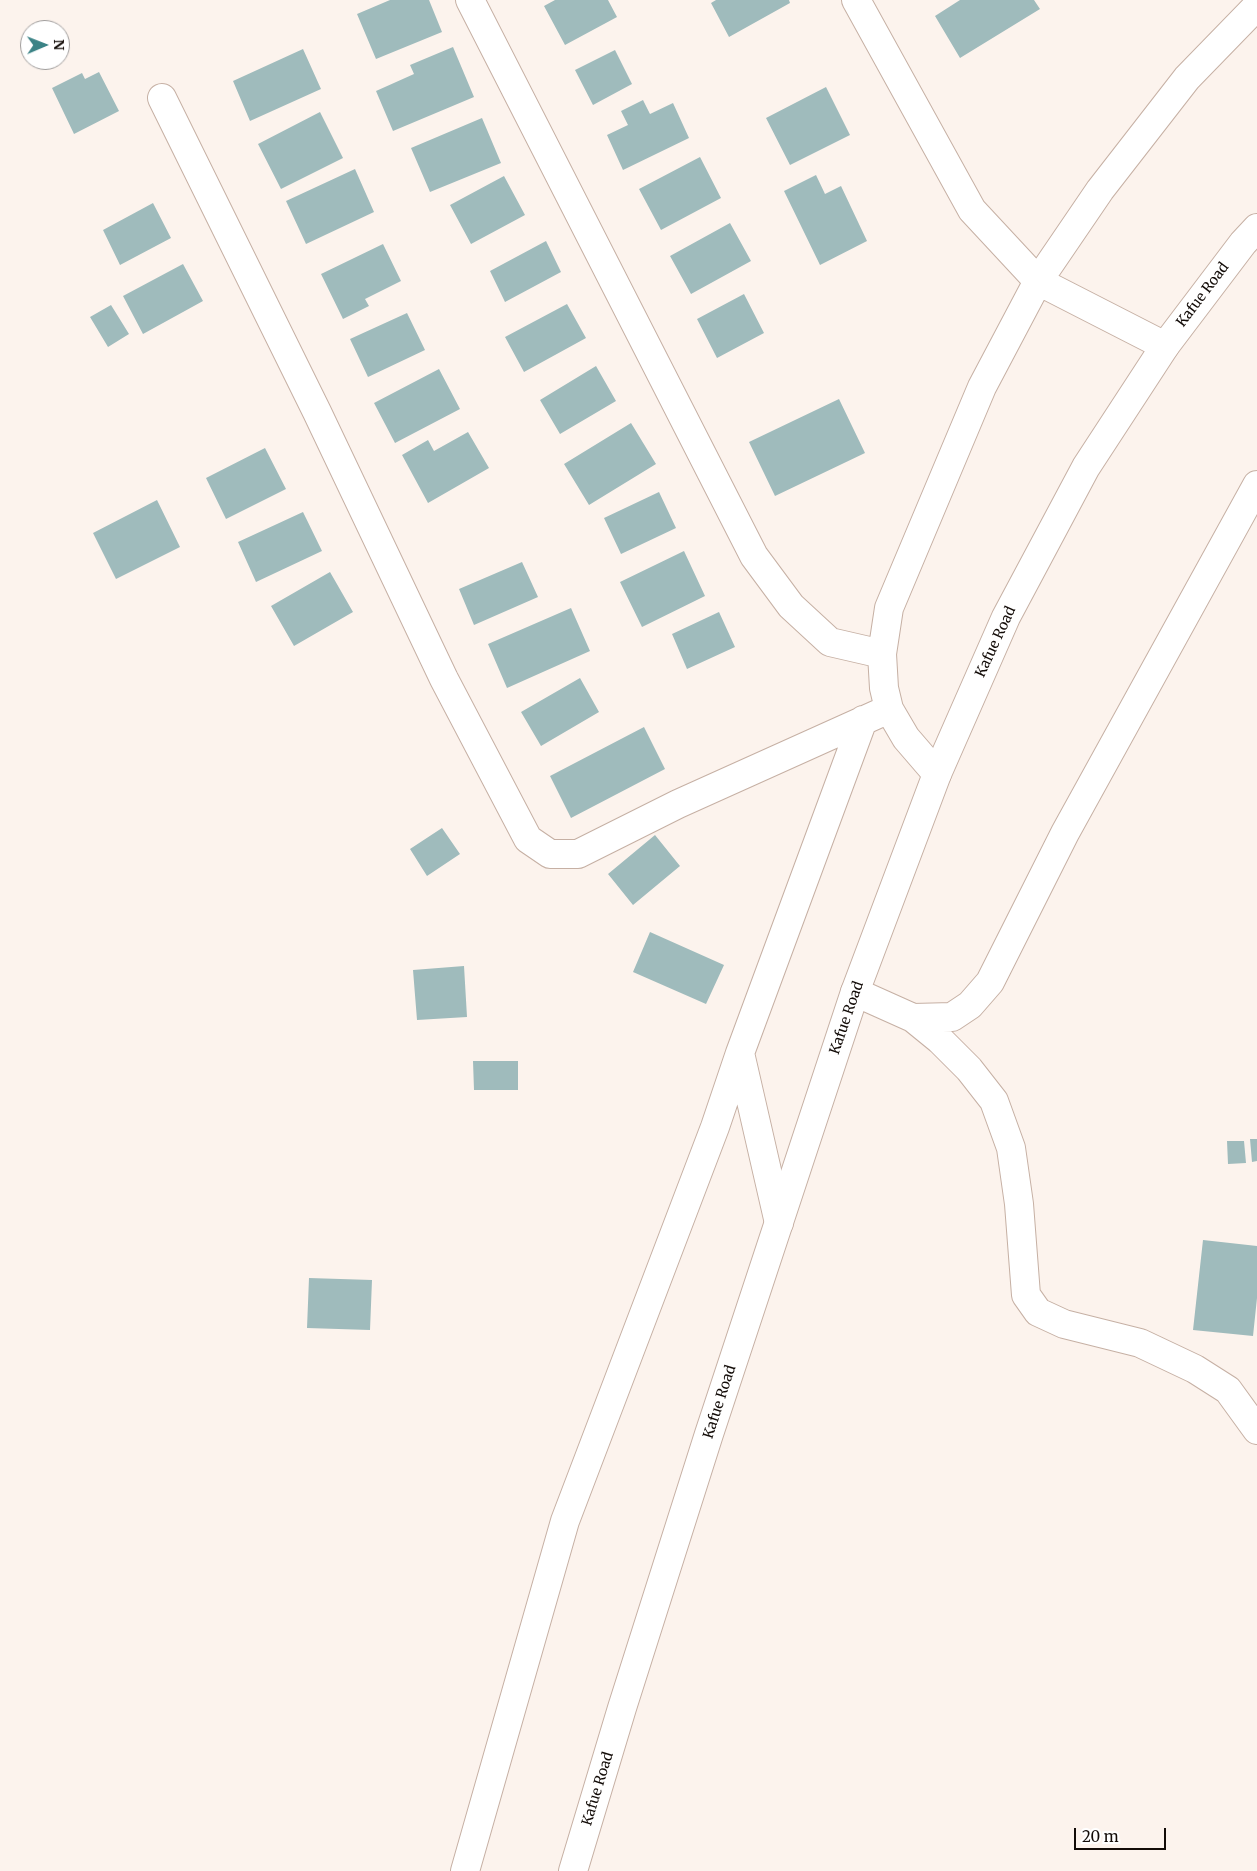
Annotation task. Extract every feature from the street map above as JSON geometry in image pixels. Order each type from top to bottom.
[{"type":"main road","points":[[470,0],[754,556],[791,606],[830,642],[882,654]]},
{"type":"main road","points":[[856,0],[972,210],[1038,281],[1164,346]]},
{"type":"main road","points":[[937,774],[906,738],[889,709],[884,688],[882,654],[889,608],[982,387],[1038,281],[1100,190],[1181,86],[1253,9]]},
{"type":"main road","points":[[162,98],[444,679],[528,838],[550,854],[578,854],[678,804],[889,709]]},
{"type":"main road","name":"Kafue Road","points":[[573,1871],[622,1708],[855,992],[937,774],[1011,608],[1086,467],[1164,346],[1243,243],[1257,228]]},
{"type":"main road","points":[[912,1018],[952,1017],[970,1005],[990,982],[1065,833],[1257,485]]},
{"type":"main road","points":[[466,1871],[566,1521],[702,1163],[740,1053],[863,720]]},
{"type":"main road","points":[[855,992],[912,1018],[940,1040],[969,1069],[994,1101],[1011,1148],[1019,1204],[1026,1295],[1038,1312],[1064,1324],[1140,1343],[1195,1369],[1228,1390],[1257,1430]]},
{"type":"main road","points":[[740,1053],[779,1223]]},
{"type":"building","points":[[390,0],[429,0],[442,32],[376,59],[357,14]]},
{"type":"building","points":[[555,0],[608,0],[617,17],[565,45],[544,6]]},
{"type":"building","points":[[716,0],[789,0],[790,3],[729,37],[711,3]]},
{"type":"building","points":[[960,0],[1034,0],[1040,9],[960,58],[935,16]]},
{"type":"building","points":[[453,47],[474,97],[393,131],[376,91],[414,74],[410,65]]},
{"type":"building","points":[[303,49],[321,89],[250,121],[233,81]]},
{"type":"building","points":[[615,50],[632,84],[593,105],[575,70]]},
{"type":"building","points":[[99,72],[119,111],[74,134],[52,88],[82,73],[85,79]]},
{"type":"building","points":[[826,87],[850,135],[790,165],[766,118]]},
{"type":"building","points":[[643,100],[650,114],[673,103],[689,138],[623,170],[607,135],[628,125],[621,111]]},
{"type":"building","points":[[320,112],[343,158],[281,189],[258,144]]},
{"type":"building","points":[[482,118],[501,163],[430,192],[411,148]]},
{"type":"building","points":[[700,157],[721,198],[661,230],[639,189]]},
{"type":"building","points":[[355,169],[374,212],[306,244],[286,201]]},
{"type":"building","points":[[816,175],[825,194],[841,186],[867,241],[820,265],[784,191]]},
{"type":"building","points":[[504,176],[525,215],[471,244],[450,205]]},
{"type":"building","points":[[153,203],[171,238],[120,265],[103,230]]},
{"type":"building","points":[[730,223],[751,261],[691,294],[670,256]]},
{"type":"building","points":[[546,241],[561,272],[505,302],[490,271]]},
{"type":"building","points":[[383,244],[401,281],[365,299],[369,306],[343,319],[321,274]]},
{"type":"building","points":[[183,264],[203,301],[143,334],[123,296]]},
{"type":"building","points":[[744,294],[764,333],[717,358],[697,319]]},
{"type":"building","points":[[567,304],[586,338],[524,372],[505,337]]},
{"type":"building","points":[[111,305],[129,334],[108,347],[90,317]]},
{"type":"building","points":[[407,313],[425,350],[368,377],[350,339]]},
{"type":"building","points":[[596,366],[616,401],[560,434],[540,400]]},
{"type":"building","points":[[439,369],[460,409],[395,443],[374,403]]},
{"type":"building","points":[[839,399],[865,453],[775,496],[749,442]]},
{"type":"building","points":[[631,423],[656,464],[589,505],[564,464]]},
{"type":"building","points":[[468,432],[489,468],[428,503],[402,455],[428,440],[434,451]]},
{"type":"building","points":[[265,448],[286,489],[226,519],[206,478]]},
{"type":"building","points":[[659,492],[676,528],[621,554],[604,518]]},
{"type":"building","points":[[157,500],[180,547],[116,579],[93,533]]},
{"type":"building","points":[[303,512],[322,551],[256,582],[238,542]]},
{"type":"building","points":[[684,551],[705,596],[642,627],[620,582]]},
{"type":"building","points":[[522,562],[538,597],[474,625],[459,589]]},
{"type":"building","points":[[330,572],[353,612],[294,646],[271,606]]},
{"type":"building","points":[[571,608],[590,651],[507,688],[488,644]]},
{"type":"building","points":[[719,612],[735,647],[687,669],[672,634]]},
{"type":"building","points":[[580,678],[599,712],[541,746],[521,712]]},
{"type":"building","points":[[644,727],[665,769],[571,818],[550,776]]},
{"type":"building","points":[[442,828],[460,854],[427,876],[410,849]]},
{"type":"building","points":[[655,835],[680,866],[633,905],[608,874]]},
{"type":"building","points":[[650,932],[724,965],[706,1004],[633,972]]},
{"type":"building","points":[[464,966],[467,1017],[417,1020],[413,970]]},
{"type":"building","points":[[473,1061],[518,1061],[518,1090],[474,1090]]},
{"type":"building","points":[[1250,1139],[1257,1139],[1257,1161],[1252,1162]]},
{"type":"building","points":[[1227,1141],[1244,1141],[1246,1163],[1228,1164]]},
{"type":"building","points":[[1203,1240],[1257,1246],[1257,1298],[1253,1336],[1193,1330]]},
{"type":"building","points":[[309,1278],[372,1280],[370,1330],[307,1328]]}]
